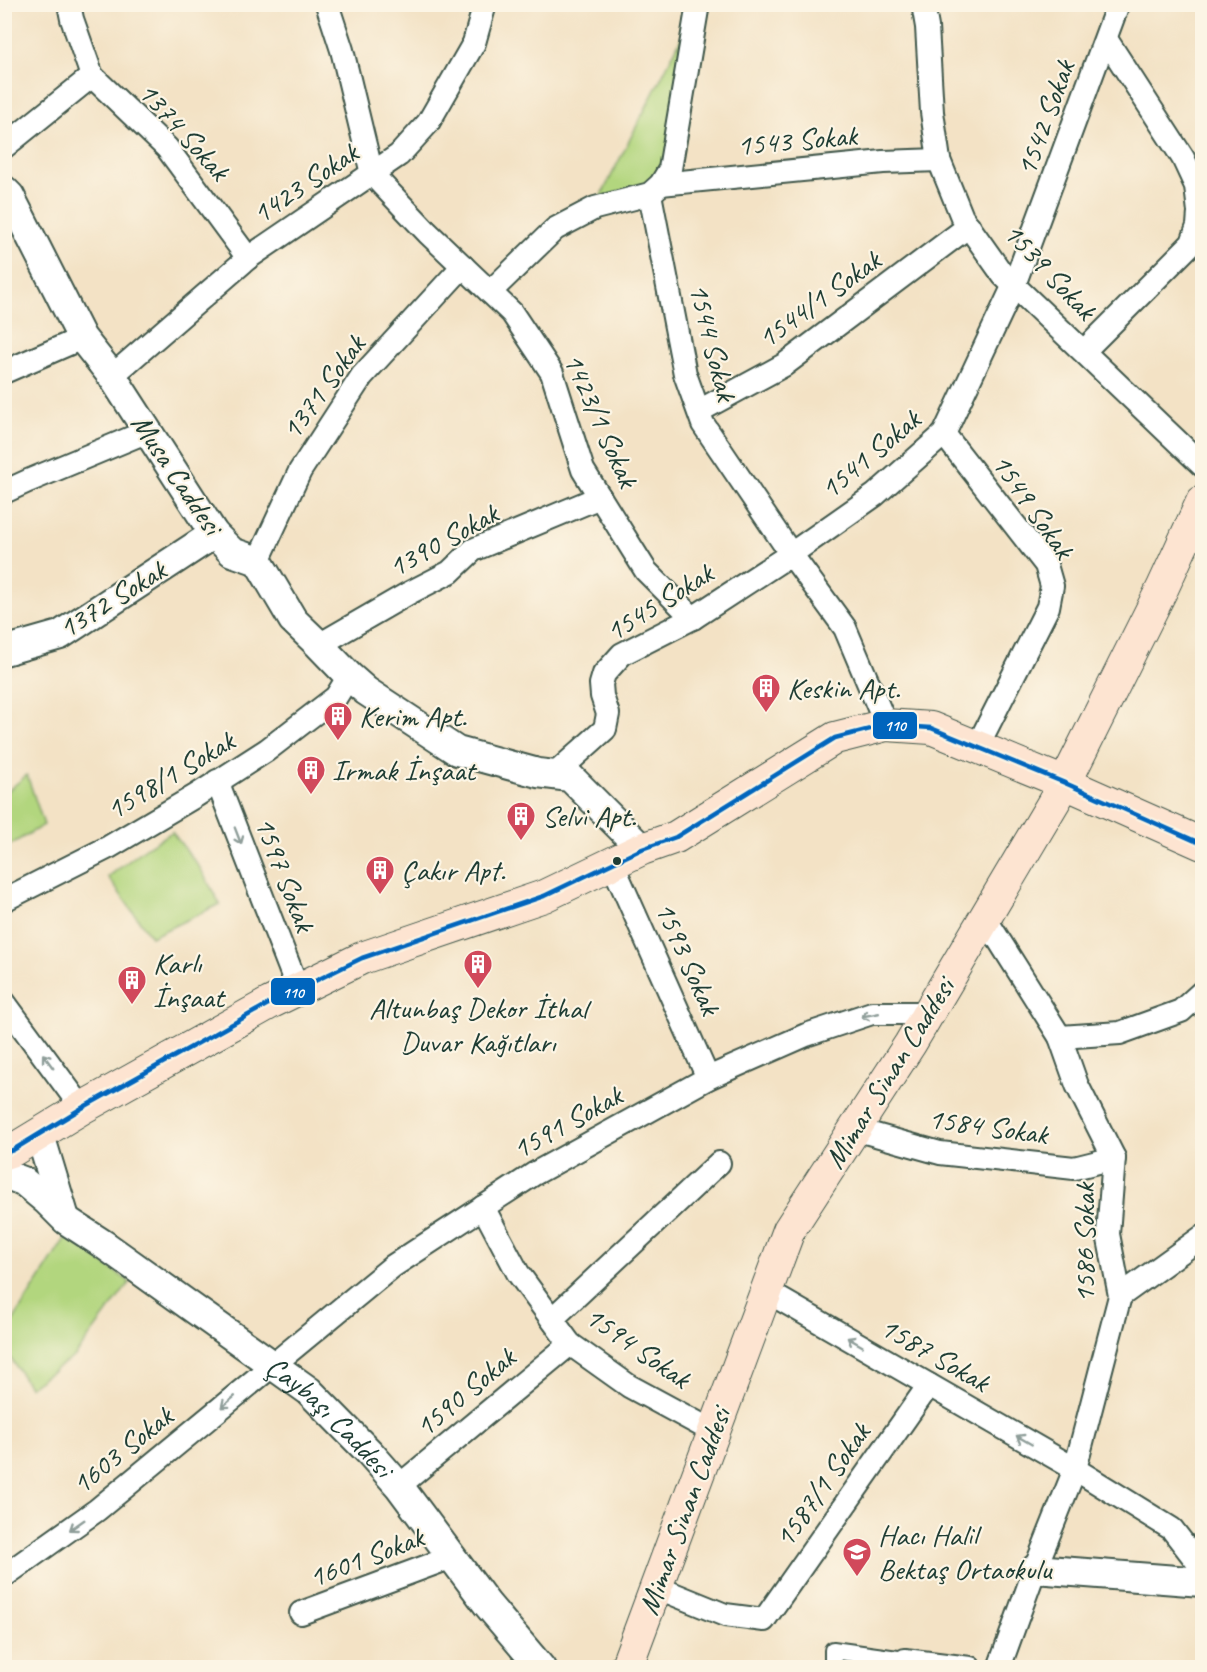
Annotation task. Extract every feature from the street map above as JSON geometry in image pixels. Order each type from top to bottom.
[{"type":"main road","name":"Mimar Sinan Caddesi","points":[[626,1668],[789,1230],[928,1013],[1065,783],[1201,509]]},
{"type":"main road","points":[[4,1154],[270,1003],[362,958],[544,896],[642,849],[676,837],[835,738],[886,725],[931,728],[1065,783],[1203,844]]},
{"type":"street","points":[[4,147],[92,76],[69,4]]},
{"type":"street","points":[[327,4],[342,51],[372,174]]},
{"type":"street","name":"1423 Sokak","points":[[112,375],[248,258],[399,155],[428,123],[474,43],[484,4]]},
{"type":"street","points":[[655,189],[670,169],[698,4]]},
{"type":"street","name":"1539 Sokak","points":[[923,4],[927,27],[932,112],[939,160],[962,217],[1003,275],[1203,465]]},
{"type":"street","name":"1542 Sokak","points":[[1014,285],[1118,4]]},
{"type":"street","points":[[1084,351],[1192,243],[1198,226],[1199,212],[1193,156],[1106,39]]},
{"type":"street","name":"1374 Sokak","points":[[92,76],[167,148],[248,258]]},
{"type":"street","name":"1543 Sokak","points":[[490,292],[555,229],[595,208],[655,189],[883,162],[939,160]]},
{"type":"street","name":"1423/1 Sokak","points":[[372,174],[428,233],[512,313],[552,373],[583,470],[646,571],[693,618]]},
{"type":"street","name":"1544 Sokak","points":[[655,189],[685,374],[703,424],[791,554],[845,628],[886,725]]},
{"type":"street","name":"Musa Caddesi","points":[[4,190],[10,196],[82,338],[112,375],[214,534],[232,552],[258,561]]},
{"type":"street","name":"1544/1 Sokak","points":[[699,411],[784,365],[969,226]]},
{"type":"street","name":"1371 Sokak","points":[[258,561],[300,471],[362,376],[463,266]]},
{"type":"street","name":"1541 Sokak","points":[[791,554],[875,495],[944,434],[1014,285]]},
{"type":"street","points":[[4,372],[82,338]]},
{"type":"street","points":[[4,492],[148,431]]},
{"type":"street","name":"1549 Sokak","points":[[944,434],[1046,566],[1052,586],[1048,607],[977,747]]},
{"type":"street","name":"1390 Sokak","points":[[319,645],[450,572],[473,550],[600,496]]},
{"type":"street","name":"1372 Sokak","points":[[4,651],[60,635],[214,534]]},
{"type":"street","name":"1545 Sokak","points":[[554,775],[605,729],[608,714],[601,684],[604,674],[622,654],[693,618],[791,554]]},
{"type":"street","points":[[258,561],[293,620],[366,691],[457,751],[538,773],[570,777],[642,849]]},
{"type":"street","name":"1598/1 Sokak","points":[[4,900],[109,847],[267,750],[336,697],[349,676]]},
{"type":"street","name":"1597 Sokak","points":[[217,782],[298,989]]},
{"type":"street","name":"1593 Sokak","points":[[612,863],[708,1078]]},
{"type":"street","name":"1586 Sokak","points":[[986,918],[1060,1036],[1077,1085],[1114,1158],[1108,1234],[1120,1296],[1075,1469],[999,1668]]},
{"type":"street","points":[[1060,1036],[1120,1033],[1181,1011],[1203,992]]},
{"type":"street","points":[[4,1002],[82,1108]]},
{"type":"street","name":"1591 Sokak","points":[[273,1364],[393,1266],[534,1174],[708,1078],[806,1035],[872,1013],[928,1013]]},
{"type":"street","name":"1584 Sokak","points":[[854,1130],[939,1153],[1074,1168],[1114,1158]]},
{"type":"street","points":[[40,1135],[66,1220]]},
{"type":"street","points":[[552,1319],[719,1162]]},
{"type":"street","name":"Çaybaşı Caddesi","points":[[4,1174],[23,1181],[66,1220],[309,1391],[399,1486],[487,1604],[541,1668]]},
{"type":"street","name":"1594 Sokak","points":[[483,1208],[518,1273],[570,1344],[629,1386],[714,1432]]},
{"type":"street","points":[[1120,1296],[1203,1237]]},
{"type":"street","name":"1587 Sokak","points":[[766,1291],[1075,1469]]},
{"type":"street","name":"1590 Sokak","points":[[399,1486],[570,1344]]},
{"type":"street","name":"1603 Sokak","points":[[4,1576],[97,1510],[273,1364]]},
{"type":"street","name":"1587/1 Sokak","points":[[656,1587],[725,1615],[764,1620],[929,1385]]},
{"type":"street","points":[[1075,1469],[1172,1529],[1203,1568]]},
{"type":"street","name":"1601 Sokak","points":[[301,1613],[452,1557]]},
{"type":"street","points":[[1035,1569],[1203,1582]]},
{"type":"street","points":[[833,1668],[833,1650],[970,1668]]},
{"type":"green space","points":[[698,5],[661,184],[595,208]]},
{"type":"green space","points":[[27,775],[44,825],[5,848],[5,793]]},
{"type":"green space","points":[[172,832],[200,868],[220,904],[151,937],[108,877],[147,847]]},
{"type":"green space","points":[[66,1237],[130,1282],[75,1356],[29,1387],[5,1349],[4,1335]]},
{"type":"transit line","name":"110","points":[[4,1153],[13,1150],[82,1108],[270,1003],[362,958],[544,896],[642,849],[676,837],[835,738],[886,725],[931,728],[1065,783],[1202,844]]},
{"type":"place","name":"Keskin Apt.","points":[[766,714]]},
{"type":"place","name":"Kerim Apt.","points":[[338,742]]},
{"type":"place","name":"Irmak İnşaat","points":[[311,796]]},
{"type":"place","name":"Selvi Apt.","points":[[521,842]]},
{"type":"place","name":"Çakır Apt.","points":[[380,896]]},
{"type":"place","name":"Altunbaş Dekor İthal Duvar Kağıtları","points":[[478,990]]},
{"type":"place","name":"Karlı İnşaat","points":[[132,1006]]},
{"type":"place","name":"Hacı Halil Bektaş Ortaokulu","points":[[857,1578]]}]
